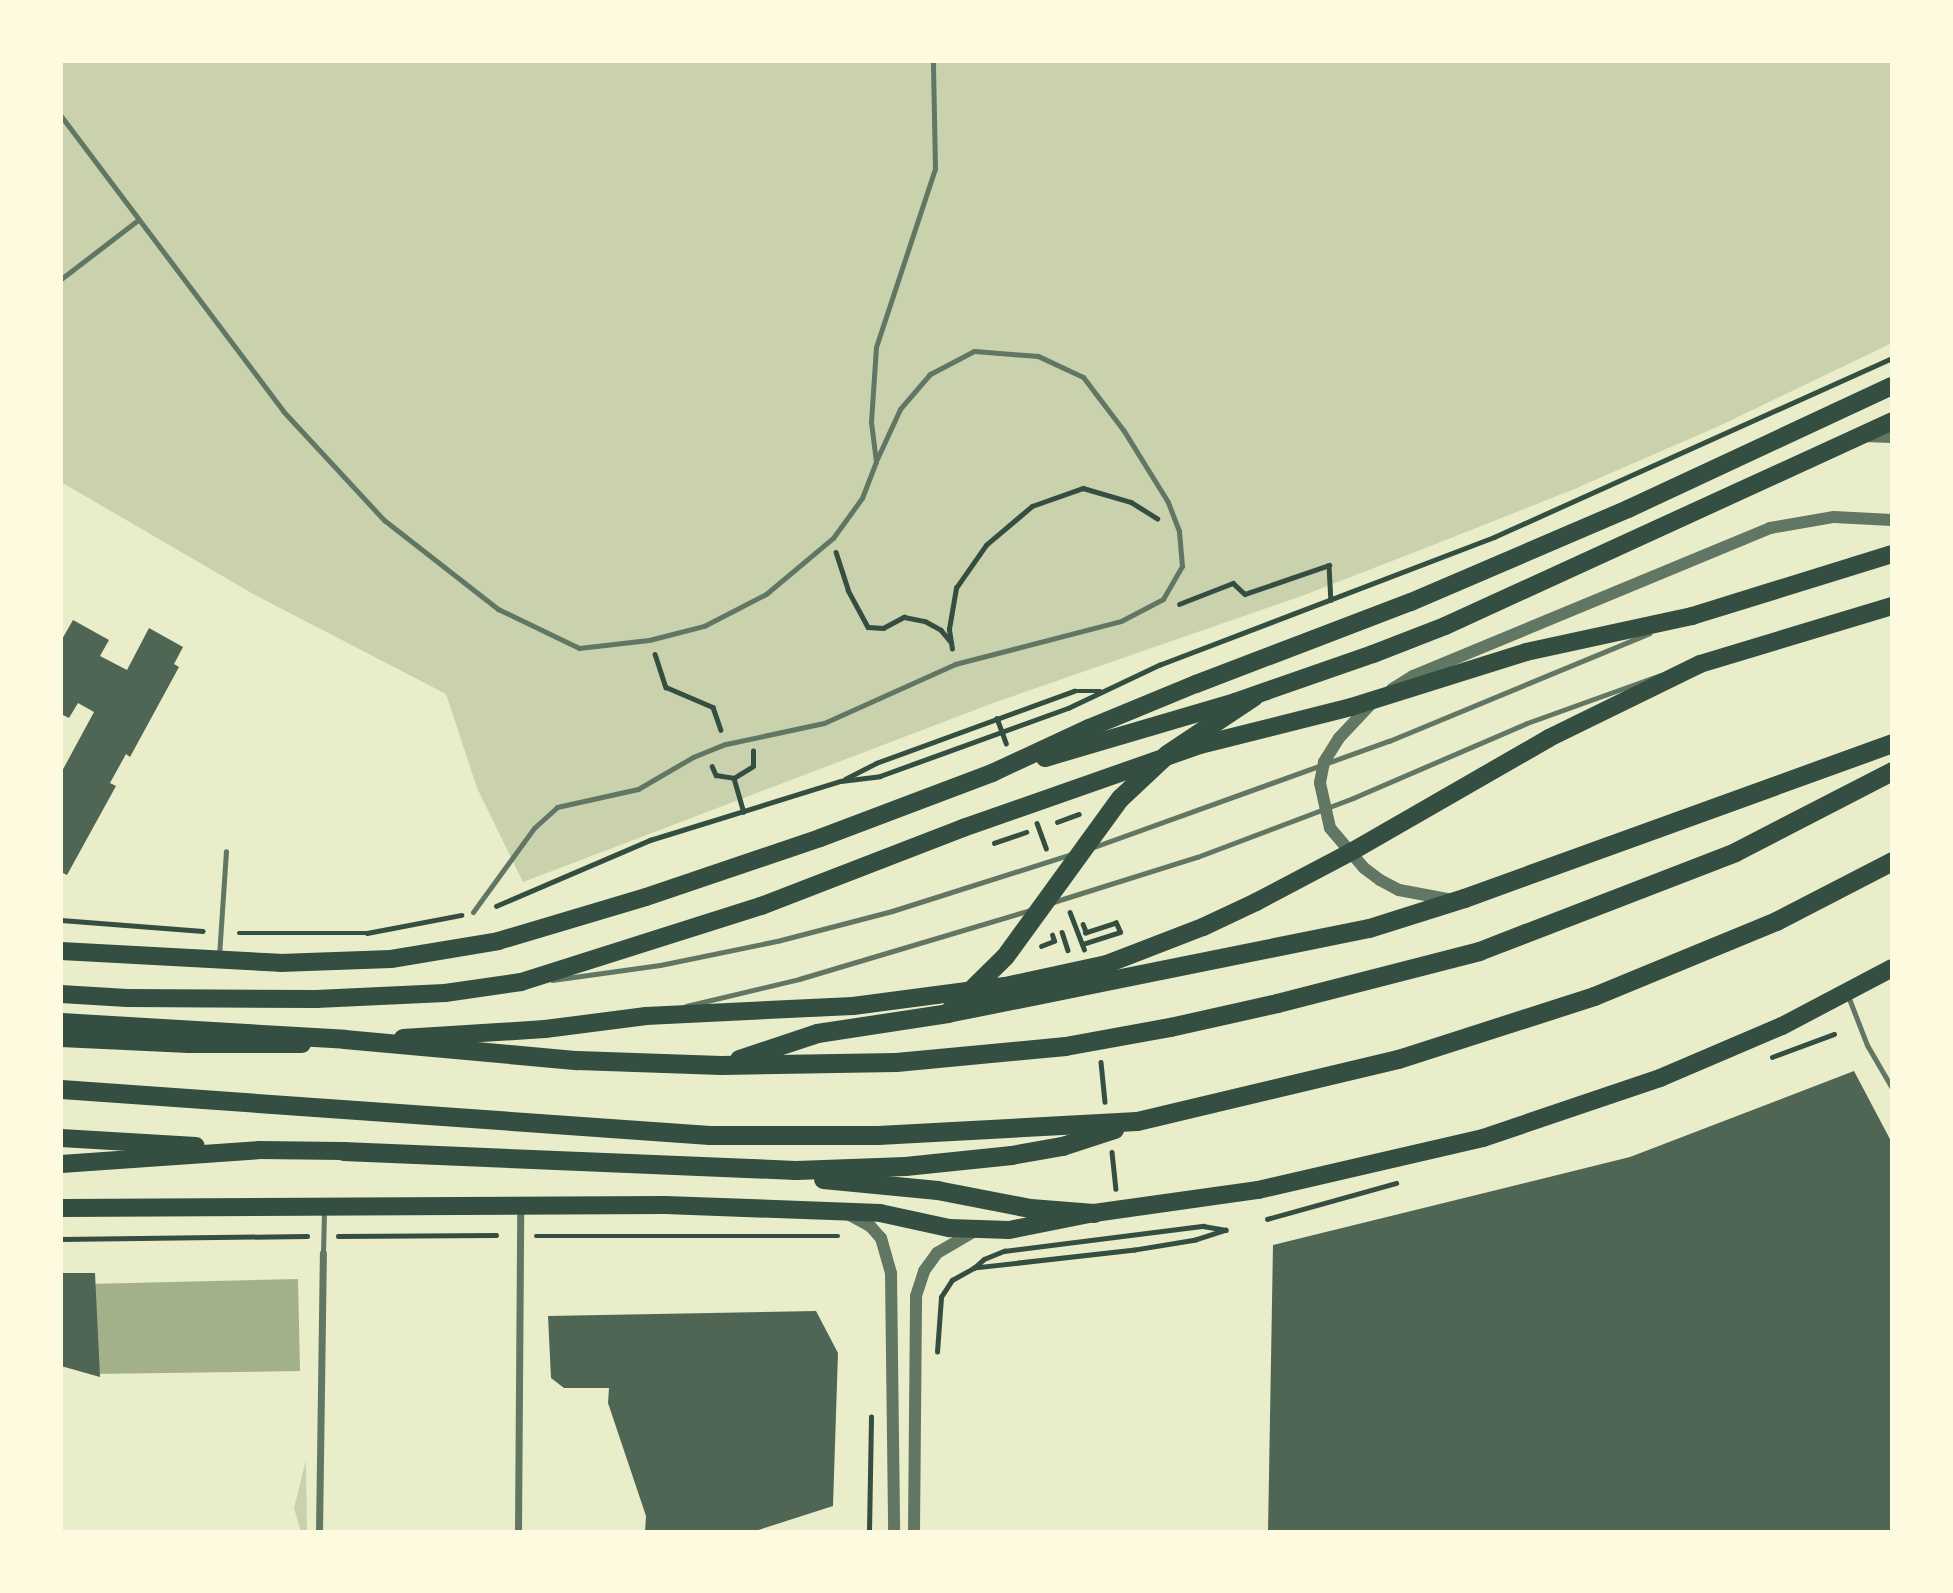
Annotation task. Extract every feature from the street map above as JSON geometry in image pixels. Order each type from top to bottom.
[{"type":"highway","points":[[947,1013],[1005,956],[1120,798],[1167,754],[1254,696]]},
{"type":"highway","points":[[720,1065],[817,1033],[947,1013],[1369,928],[1465,898],[1892,743]]},
{"type":"highway","points":[[61,1022],[344,1039],[577,1060],[720,1065],[897,1062],[1065,1045],[1170,1027],[1377,979],[1479,951],[1735,852],[1892,771]]},
{"type":"highway","points":[[343,1151],[796,1170],[905,1166],[1011,1155],[1062,1146],[1137,1121],[1398,1059],[1594,996],[1776,921],[1892,862]]},
{"type":"highway","points":[[61,1089],[735,1135],[878,1135],[1137,1121]]},
{"type":"highway","points":[[796,1170],[825,1179],[937,1190],[1030,1208],[1094,1213]]},
{"type":"main road","points":[[61,951],[219,961],[335,963],[440,953],[498,941],[658,893],[820,838],[992,773],[1172,694],[1498,566],[1892,386]]},
{"type":"main road","points":[[992,773],[1254,696],[1445,626],[1892,421]]},
{"type":"main road","points":[[61,994],[127,998],[316,999],[445,993],[521,982],[761,906],[998,815],[1200,745],[1351,707],[1526,652],[1692,616],[1892,554]]},
{"type":"main road","points":[[61,1038],[189,1044],[315,1044],[545,1029],[646,1016],[853,1006],[1059,976],[1107,964],[1203,928],[1351,852],[1549,738],[1700,664],[1892,606]]},
{"type":"main road","points":[[61,1209],[520,1205],[835,1210],[880,1213],[949,1228],[977,1230],[1040,1225],[1094,1213],[1258,1190],[1483,1138],[1660,1078],[1782,1026],[1892,968]]},
{"type":"main road","points":[[61,1138],[258,1150],[343,1151]]},
{"type":"main road","points":[[61,1164],[258,1150]]},
{"type":"street","points":[[1857,436],[1892,437]]},
{"type":"street","points":[[1465,898],[1442,900],[1380,880],[1364,868],[1330,828],[1320,783],[1324,762],[1359,714],[1384,693],[1413,676],[1770,528],[1834,517],[1892,520]]},
{"type":"street","points":[[518,1532],[520,1205]]},
{"type":"street","points":[[835,1210],[871,1227],[881,1238],[891,1274],[894,1532]]},
{"type":"street","points":[[914,1532],[916,1296],[924,1270],[937,1252],[977,1230]]},
{"type":"street","points":[[319,1532],[323,1253]]},
{"type":"lane","points":[[876,462],[871,422],[876,347],[935,169],[933,61]]},
{"type":"lane","points":[[61,116],[283,411],[384,520],[498,609],[579,648],[649,640],[704,626],[766,594],[833,538],[862,498],[900,410],[930,374],[974,351],[1038,356],[1083,377],[1139,454],[1168,502],[1179,531],[1182,566],[1163,599],[1121,621],[955,664],[824,723],[726,744],[693,757],[638,789],[557,807],[534,828],[473,912]]},
{"type":"lane","points":[[61,279],[138,220]]},
{"type":"lane","points":[[521,982],[595,976],[777,941],[985,883],[1389,741],[1692,616]]},
{"type":"lane","points":[[646,1016],[826,972],[1197,857],[1353,799],[1527,723],[1605,693],[1700,664]]},
{"type":"lane","points":[[219,961],[226,851]]},
{"type":"lane","points":[[1847,992],[1867,1045],[1892,1088]]},
{"type":"lane","points":[[323,1253],[324,1205]]},
{"type":"path","points":[[841,781],[880,776],[1068,708],[1159,665],[1494,537],[1892,358]]},
{"type":"path","points":[[955,664],[949,629],[956,588],[986,545],[1032,506],[1083,488],[1131,502],[1179,531]]},
{"type":"path","points":[[833,538],[848,590],[868,627],[883,628],[904,617],[915,619],[941,630],[951,643]]},
{"type":"path","points":[[1163,599],[1167,608],[1233,583],[1245,594],[1329,565],[1331,600]]},
{"type":"path","points":[[649,640],[666,687],[713,707],[726,744]]},
{"type":"path","points":[[239,933],[367,933],[499,905],[650,840],[841,781],[876,763],[1074,691],[1100,691]]},
{"type":"path","points":[[997,718],[1011,756]]},
{"type":"path","points":[[716,775],[734,778],[753,766]]},
{"type":"path","points":[[734,778],[744,812]]},
{"type":"path","points":[[1035,819],[1049,856]]},
{"type":"path","points":[[1068,907],[1086,952]]},
{"type":"path","points":[[61,920],[203,931]]},
{"type":"path","points":[[1083,925],[1086,933],[1116,923],[1120,932],[1083,944]]},
{"type":"path","points":[[1062,932],[1068,950]]},
{"type":"path","points":[[1100,1056],[1107,1111]]},
{"type":"path","points":[[1110,1139],[1116,1193]]},
{"type":"path","points":[[974,1268],[1135,1250],[1196,1240],[1226,1230],[1203,1226],[1121,1235]]},
{"type":"path","points":[[337,1236],[496,1235]]},
{"type":"path","points":[[61,1238],[307,1236]]},
{"type":"path","points":[[536,1236],[842,1236]]},
{"type":"path","points":[[937,1360],[941,1297],[952,1280],[985,1259],[1004,1251]]},
{"type":"path","points":[[869,1532],[871,1412]]},
{"type":"shaded area","points":[[61,61],[1892,61],[1892,343],[1719,426],[1572,490],[1428,547],[1299,597],[996,702],[523,882],[477,788],[446,694],[255,595],[61,482]]},
{"type":"shaded area","points":[[298,1279],[300,1371],[91,1374],[88,1284]]},
{"type":"shaded area","points":[[306,1460],[307,1532],[301,1532],[294,1508]]},
{"type":"building","points":[[73,620],[109,640],[100,656],[127,670],[149,628],[183,647],[174,664],[179,667],[130,757],[126,754],[110,783],[116,786],[67,875],[61,872],[61,773],[94,712],[78,703],[69,718],[61,714],[61,641]]},
{"type":"building","points":[[1854,1071],[1892,1143],[1892,1532],[1268,1532],[1273,1245],[1630,1157]]},
{"type":"building","points":[[61,1273],[95,1273],[100,1377],[61,1366]]},
{"type":"building","points":[[816,1311],[838,1353],[833,1506],[752,1532],[645,1532],[646,1516],[608,1403],[609,1388],[564,1388],[551,1378],[548,1316]]}]
